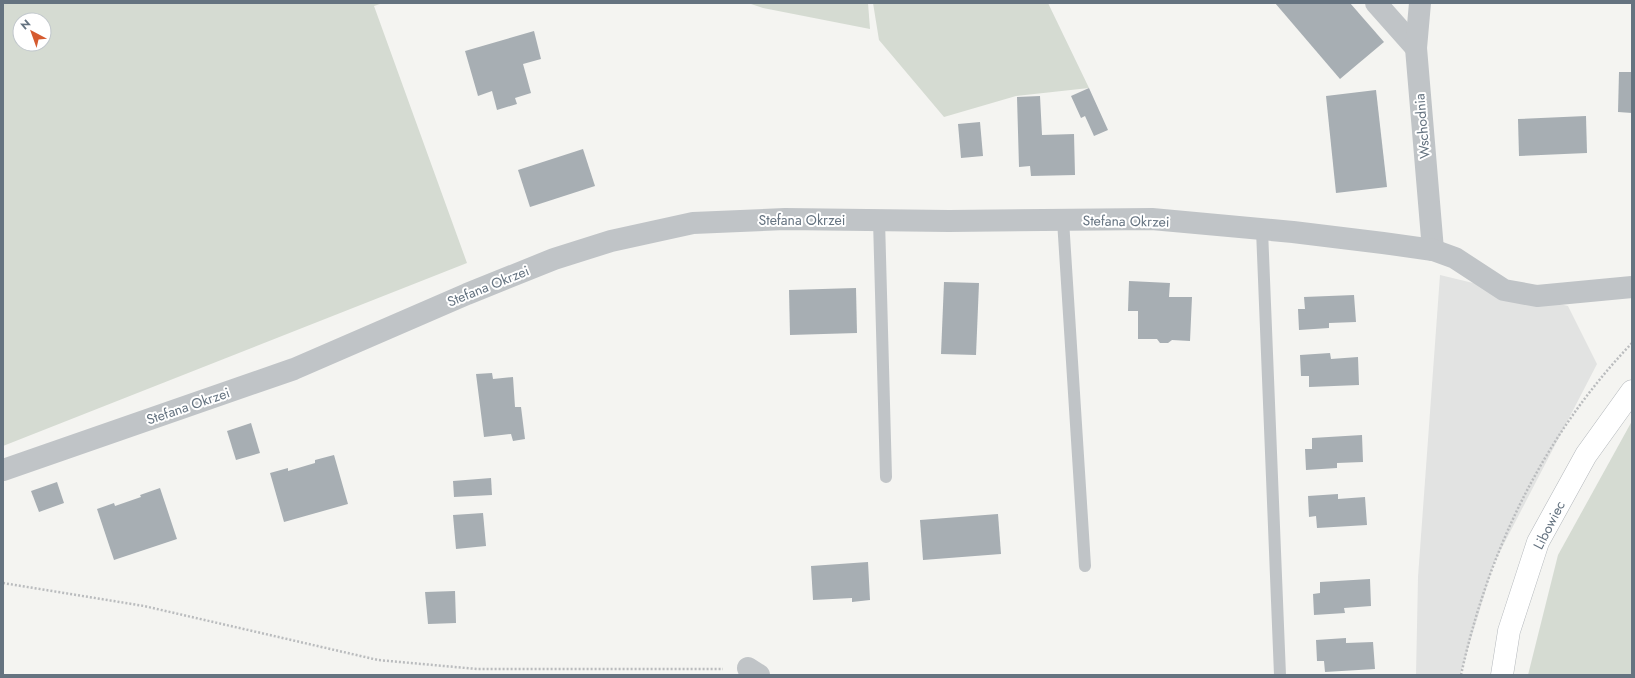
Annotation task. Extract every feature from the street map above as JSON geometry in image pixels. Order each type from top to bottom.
[{"type":"street","points":[[1376,3],[1416,48]]},
{"type":"street","name":"Wschodnia","points":[[1420,3],[1416,48],[1432,250]]},
{"type":"street","name":"Stefana Okrzei","points":[[3,470],[294,369],[467,294],[554,259],[611,241],[693,223],[785,219],[1152,219],[1383,242],[1432,250],[1455,258],[1504,290],[1537,296],[1632,286]]},
{"type":"street","name":"Libowiec","points":[[1502,675],[1509,631],[1538,542],[1586,455],[1632,391]]},
{"type":"lane","points":[[879,220],[886,477]]},
{"type":"lane","points":[[1063,220],[1085,566]]},
{"type":"lane","points":[[1262,230],[1280,675]]},
{"type":"path","points":[[3,584],[144,606],[378,660],[477,669],[582,668],[753,672]]},
{"type":"shaded area","points":[[3,3],[383,3],[374,6],[467,263],[3,446]]},
{"type":"shaded area","points":[[748,3],[868,3],[870,29],[763,8]]},
{"type":"shaded area","points":[[873,3],[1048,3],[1089,88],[1016,96],[944,117],[879,40]]},
{"type":"shaded area","points":[[1440,275],[1568,306],[1597,364],[1494,563],[1460,675],[1416,675],[1418,577]]},
{"type":"shaded area","points":[[1632,421],[1632,675],[1528,675],[1558,555]]},
{"type":"building","points":[[1275,3],[1350,3],[1384,42],[1340,79]]},
{"type":"building","points":[[534,31],[541,59],[523,64],[531,93],[515,98],[517,104],[497,110],[492,91],[478,96],[465,51]]},
{"type":"building","points":[[1619,72],[1632,72],[1632,113],[1618,112]]},
{"type":"building","points":[[1089,88],[1108,130],[1094,136],[1085,116],[1081,118],[1071,96]]},
{"type":"building","points":[[1376,90],[1387,187],[1336,193],[1326,96]]},
{"type":"building","points":[[1040,96],[1042,135],[1074,134],[1075,175],[1031,176],[1030,166],[1019,167],[1017,97]]},
{"type":"building","points":[[1586,116],[1587,153],[1519,156],[1518,119]]},
{"type":"building","points":[[980,122],[983,156],[961,158],[958,124]]},
{"type":"building","points":[[583,149],[595,186],[530,207],[518,170]]},
{"type":"building","points":[[1129,281],[1170,283],[1169,297],[1192,297],[1190,341],[1172,340],[1168,343],[1160,343],[1157,339],[1138,339],[1138,311],[1128,311]]},
{"type":"building","points":[[944,282],[979,283],[976,355],[941,354]]},
{"type":"building","points":[[856,288],[857,333],[790,335],[789,290]]},
{"type":"building","points":[[1354,295],[1356,322],[1329,323],[1329,328],[1299,330],[1298,309],[1305,309],[1304,297]]},
{"type":"building","points":[[1330,353],[1331,359],[1358,357],[1359,385],[1309,387],[1309,376],[1301,376],[1300,355]]},
{"type":"building","points":[[492,373],[493,379],[513,377],[515,407],[521,407],[525,439],[513,441],[511,434],[484,437],[476,374]]},
{"type":"building","points":[[251,423],[260,453],[236,460],[227,431]]},
{"type":"building","points":[[1362,435],[1363,462],[1337,463],[1337,468],[1306,470],[1305,449],[1312,449],[1312,438]]},
{"type":"building","points":[[334,455],[348,504],[284,522],[270,473],[288,468],[288,471],[315,463],[315,460]]},
{"type":"building","points":[[491,478],[492,495],[454,497],[453,481]]},
{"type":"building","points":[[57,482],[64,503],[39,512],[31,491]]},
{"type":"building","points":[[160,488],[177,539],[114,560],[97,509],[114,503],[115,506],[141,497],[140,495]]},
{"type":"building","points":[[1338,494],[1338,499],[1365,497],[1367,525],[1317,528],[1316,516],[1309,517],[1308,496]]},
{"type":"building","points":[[483,513],[486,546],[456,549],[453,515]]},
{"type":"building","points":[[998,514],[1001,554],[923,560],[920,520]]},
{"type":"building","points":[[868,562],[870,600],[852,602],[852,598],[813,600],[811,566]]},
{"type":"building","points":[[1370,579],[1371,606],[1344,608],[1345,613],[1314,615],[1313,594],[1320,593],[1320,582]]},
{"type":"building","points":[[455,591],[456,623],[428,624],[425,592]]},
{"type":"building","points":[[1346,638],[1346,643],[1373,642],[1375,669],[1325,672],[1324,661],[1317,661],[1316,640]]}]
